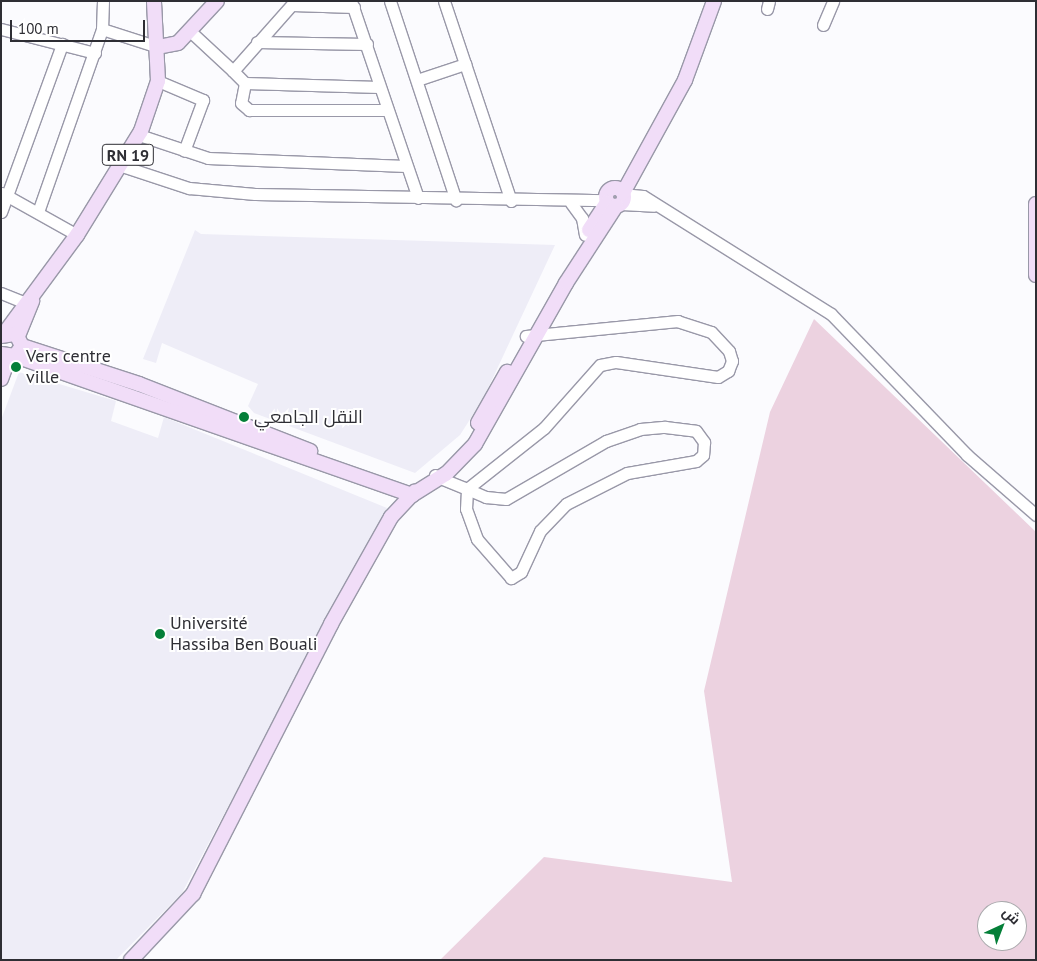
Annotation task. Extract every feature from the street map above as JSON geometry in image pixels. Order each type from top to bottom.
[{"type":"main road","name":"RN 19","points":[[2,335],[77,235],[122,166],[139,135],[158,81],[158,47],[154,1]]},
{"type":"main road","points":[[158,47],[178,43],[191,32],[217,1]]},
{"type":"main road","points":[[682,79],[705,1]]},
{"type":"main road","points":[[562,281],[616,198],[682,79],[714,1]]},
{"type":"main road","points":[[131,960],[193,894],[345,599],[391,517],[415,490],[437,476],[475,444],[585,235],[616,198]]},
{"type":"main road","points":[[1036,204],[1034,254],[1036,275]]},
{"type":"main road","name":"RN 19","points":[[1,379],[38,286]]},
{"type":"main road","points":[[2,335],[13,350],[415,490]]},
{"type":"street","points":[[38,212],[95,53],[102,29],[103,1]]},
{"type":"street","points":[[390,1],[456,200]]},
{"type":"street","points":[[444,1],[510,201]]},
{"type":"street","points":[[823,25],[833,1]]},
{"type":"street","points":[[233,71],[293,3],[352,4],[418,198]]},
{"type":"street","points":[[102,29],[158,47]]},
{"type":"street","points":[[2,30],[95,53]]},
{"type":"street","points":[[191,32],[245,83],[379,87]]},
{"type":"street","points":[[257,42],[366,44]]},
{"type":"street","points":[[1,212],[5,194],[62,44]]},
{"type":"street","points":[[417,80],[465,64]]},
{"type":"street","points":[[158,81],[202,98],[184,151]]},
{"type":"street","points":[[245,83],[241,103],[249,110],[387,110]]},
{"type":"street","points":[[139,135],[184,151],[225,159],[406,166]]},
{"type":"street","points":[[122,166],[202,190],[571,203],[616,198],[639,202],[665,210],[831,314],[961,448],[1036,515]]},
{"type":"street","points":[[5,194],[77,235]]},
{"type":"street","points":[[571,203],[582,218],[585,235]]},
{"type":"street","points":[[1,293],[26,303]]},
{"type":"street","points":[[437,476],[467,489],[486,497],[506,499],[578,456],[640,429],[696,431],[705,448],[696,461],[627,473],[566,504],[540,531],[515,578],[477,539],[466,509],[467,489],[544,428],[600,366],[616,362],[718,377],[731,365],[729,351],[711,332],[678,321],[531,336]]},
{"type":"shaded area","points":[[195,230],[201,234],[555,245],[483,399],[460,435],[415,473],[254,413],[248,406],[258,384],[162,343],[156,363],[143,359]]},
{"type":"shaded area","points":[[814,319],[1036,532],[1036,960],[440,960],[544,857],[732,882],[704,691],[770,412]]},
{"type":"shaded area","name":"Université Hassiba Ben Bouali","points":[[19,372],[116,401],[111,421],[158,438],[164,417],[387,508],[182,893],[116,960],[1,960],[1,420]]},
{"type":"place","name":"Vers centre ville","points":[[16,367]]},
{"type":"place","name":"النقل الجامعي","points":[[244,417]]},
{"type":"place","name":"Université Hassiba Ben Bouali","points":[[160,634]]}]
